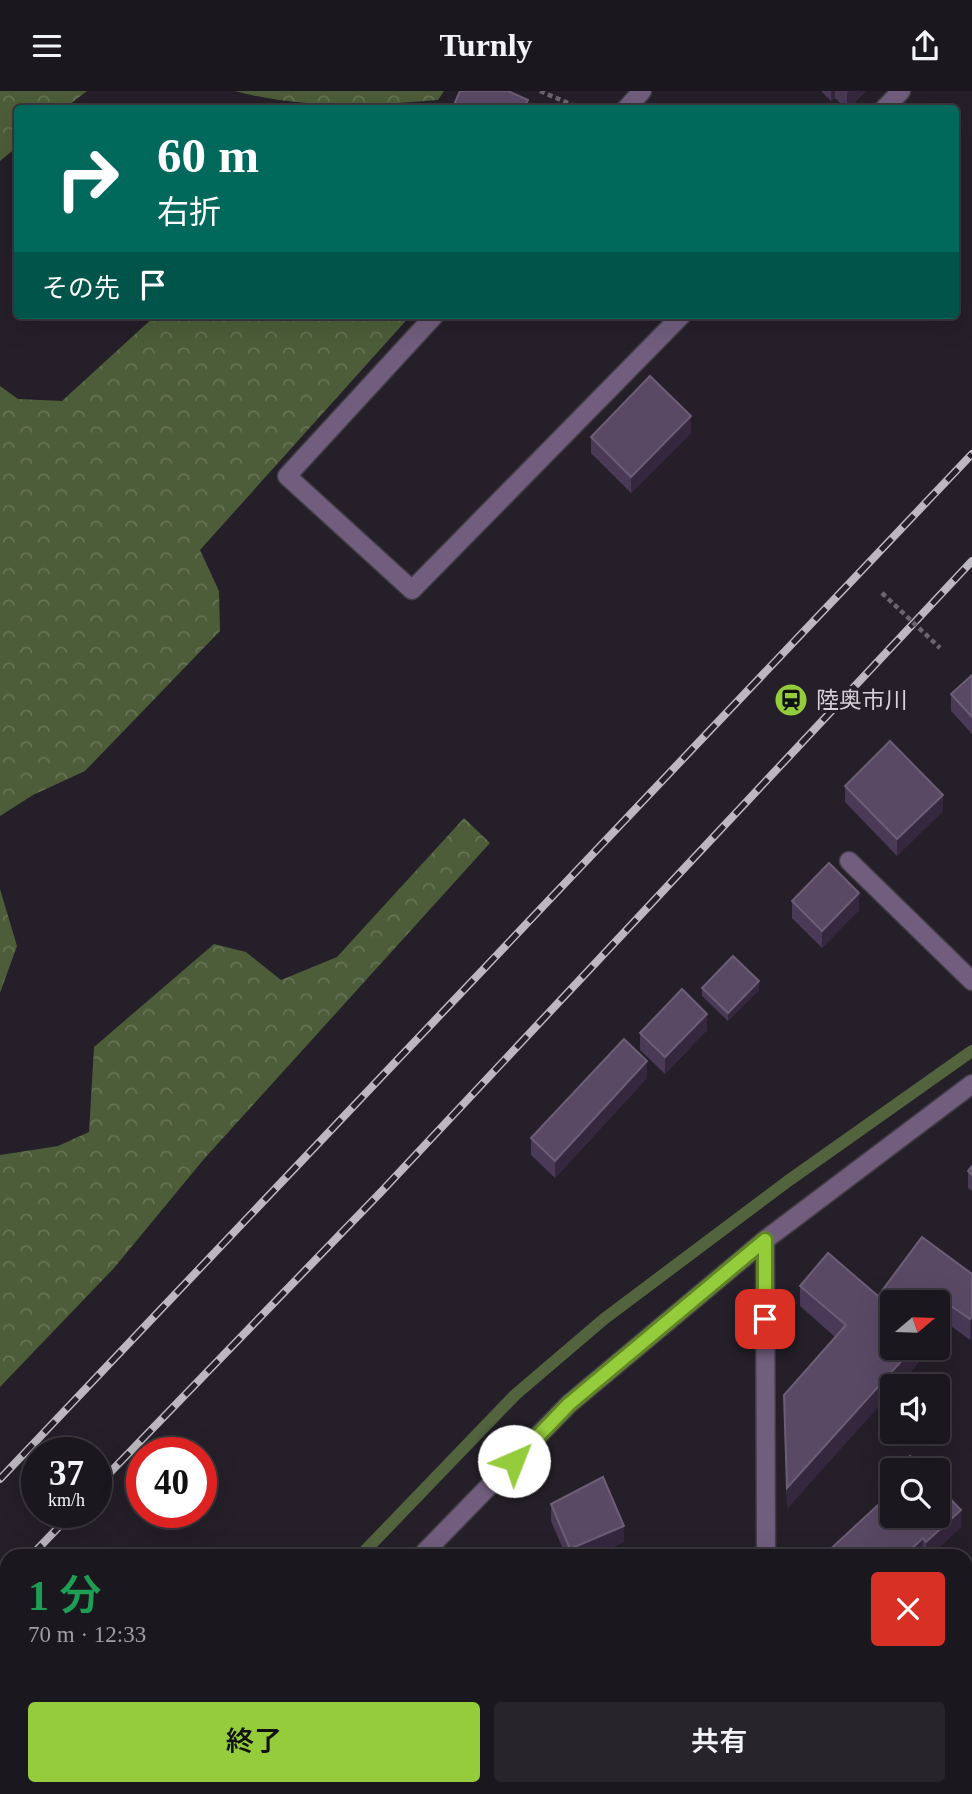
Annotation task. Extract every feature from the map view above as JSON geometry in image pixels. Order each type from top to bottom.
[{"type":"street","points":[[630,105],[642,91]]},
{"type":"street","points":[[888,105],[901,91]]},
{"type":"street","points":[[431,319],[287,475],[412,590],[677,319]]},
{"type":"street","points":[[849,861],[972,981]]},
{"type":"street","points":[[428,1549],[569,1404],[765,1240],[972,1084]]},
{"type":"street","points":[[765,1240],[766,1549]]},
{"type":"path","points":[[540,91],[573,105]]},
{"type":"path","points":[[882,593],[940,648]]},
{"type":"green space","points":[[0,91],[87,91],[69,105],[14,105],[14,149],[0,161]]},
{"type":"green space","points":[[235,91],[444,91],[438,100],[336,105],[285,101]]},
{"type":"green space","points":[[152,319],[407,319],[200,550],[219,591],[220,631],[85,771],[33,795],[0,816],[0,386],[18,399],[62,401]]},
{"type":"green space","points":[[464,818],[490,843],[204,1159],[114,1268],[0,1387],[0,1155],[58,1146],[89,1132],[94,1047],[214,944],[246,952],[281,980],[337,957]]},
{"type":"green space","points":[[0,889],[17,946],[0,993]]},
{"type":"building","points":[[460,91],[508,91],[528,100],[526,105],[454,105]]},
{"type":"building","points":[[650,376],[691,416],[631,477],[591,437]]},
{"type":"building","points":[[972,675],[972,717],[951,694]]},
{"type":"building","points":[[890,741],[943,795],[897,839],[845,786]]},
{"type":"building","points":[[829,863],[859,893],[822,931],[792,901]]},
{"type":"building","points":[[733,956],[759,981],[728,1013],[702,988]]},
{"type":"building","points":[[682,989],[707,1014],[665,1057],[640,1033]]},
{"type":"building","points":[[624,1039],[647,1061],[555,1161],[531,1138]]},
{"type":"building","points":[[922,1237],[972,1274],[972,1316],[970,1319],[950,1307],[950,1290],[882,1290]]},
{"type":"building","points":[[828,1253],[878,1296],[880,1293],[880,1360],[902,1360],[890,1374],[880,1374],[880,1385],[787,1488],[784,1395],[846,1325],[800,1286]]},
{"type":"building","points":[[603,1477],[624,1526],[570,1549],[551,1504]]},
{"type":"building","points":[[950,1499],[961,1510],[950,1520]]},
{"type":"building","points":[[880,1503],[880,1528],[941,1528],[926,1542],[923,1538],[911,1549],[831,1549]]},
{"type":"waterway","points":[[367,1549],[515,1395],[604,1319],[788,1181],[972,1051]]},
{"type":"railway","points":[[0,1479],[972,454]]},
{"type":"railway","points":[[112,1470],[381,1192],[972,561]]},
{"type":"railway","points":[[38,1549],[58,1528]]},
{"type":"place","name":"陸奥市川","points":[[791,700]]},
{"type":"route","points":[[514,1461],[569,1404],[765,1240],[765,1319]]}]
